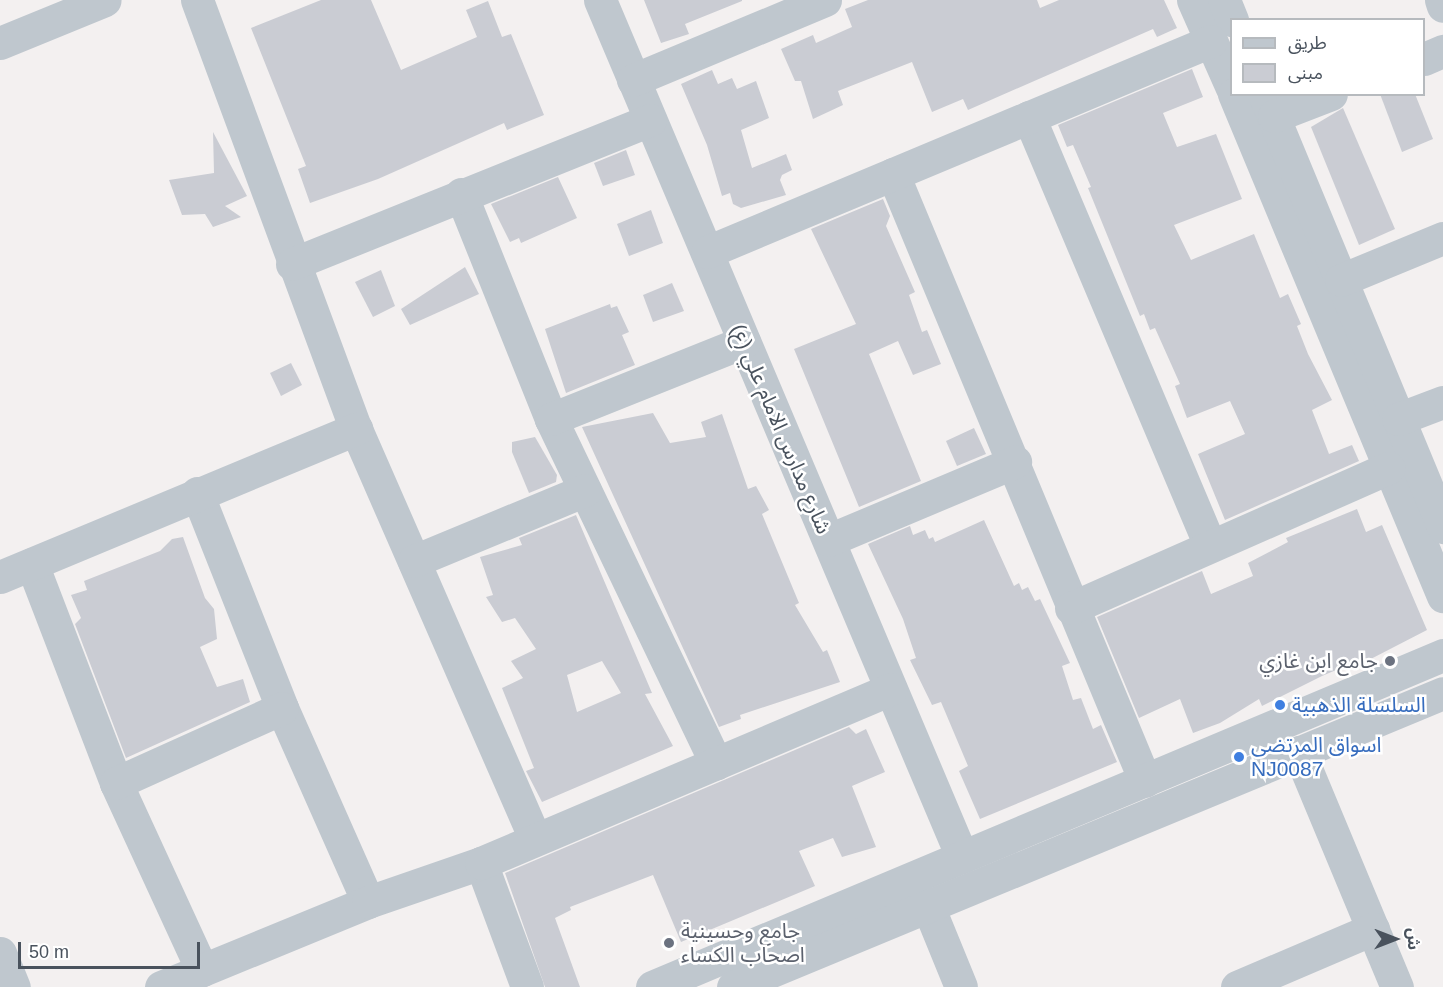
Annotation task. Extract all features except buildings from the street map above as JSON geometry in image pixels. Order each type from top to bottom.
[{"type":"street","points":[[0,43],[56,9],[105,0]]},
{"type":"street","points":[[197,0],[292,264],[356,429],[534,837]]},
{"type":"street","name":"شارع مدارس الامام علي (ع)","points":[[600,0],[962,857]]},
{"type":"street","points":[[633,80],[822,0]]},
{"type":"street","points":[[1193,0],[1222,30]]},
{"type":"street","points":[[1224,0],[1222,30],[1230,76]]},
{"type":"street","points":[[1441,0],[1443,6]]},
{"type":"street","points":[[707,252],[1029,117],[1222,30]]},
{"type":"street","points":[[1425,59],[1443,51]]},
{"type":"street","points":[[1235,96],[1389,468],[1429,516]]},
{"type":"street","points":[[1320,96],[1269,105],[1398,419],[1429,516],[1443,597]]},
{"type":"street","points":[[1029,117],[1210,545]]},
{"type":"street","points":[[292,264],[461,194],[650,120]]},
{"type":"street","points":[[893,174],[1015,462],[1071,608],[1145,781]]},
{"type":"street","points":[[461,194],[551,419],[716,764]]},
{"type":"street","points":[[1341,280],[1443,238]]},
{"type":"street","points":[[551,419],[744,342]]},
{"type":"street","points":[[1398,419],[1443,402]]},
{"type":"street","points":[[0,577],[197,493],[356,429]]},
{"type":"street","points":[[830,540],[1015,462]]},
{"type":"street","points":[[1071,608],[1389,468]]},
{"type":"street","points":[[414,561],[585,490]]},
{"type":"street","points":[[197,493],[282,708],[368,902]]},
{"type":"street","points":[[32,564],[116,783],[202,969]]},
{"type":"street","points":[[652,987],[1443,655]]},
{"type":"street","points":[[161,987],[368,902],[481,863],[534,837],[716,764],[891,689]]},
{"type":"street","points":[[753,983],[928,906],[1443,693]]},
{"type":"street","points":[[116,783],[282,708]]},
{"type":"street","points":[[1299,752],[1397,987]]},
{"type":"street","points":[[481,863],[528,987]]},
{"type":"street","points":[[928,906],[961,987]]},
{"type":"street","points":[[1237,987],[1373,929]]},
{"type":"street","points":[[0,953],[14,987]]},
{"type":"place","name":"جامع ابن غازي","points":[[1390,661]]},
{"type":"place","name":"السلسلة الذهبية","points":[[1280,705]]},
{"type":"place","name":"اسواق المرتضى NJ0087","points":[[1239,757]]},
{"type":"place","name":"جامع وحسينية اصحاب الكساء","points":[[669,943]]}]
